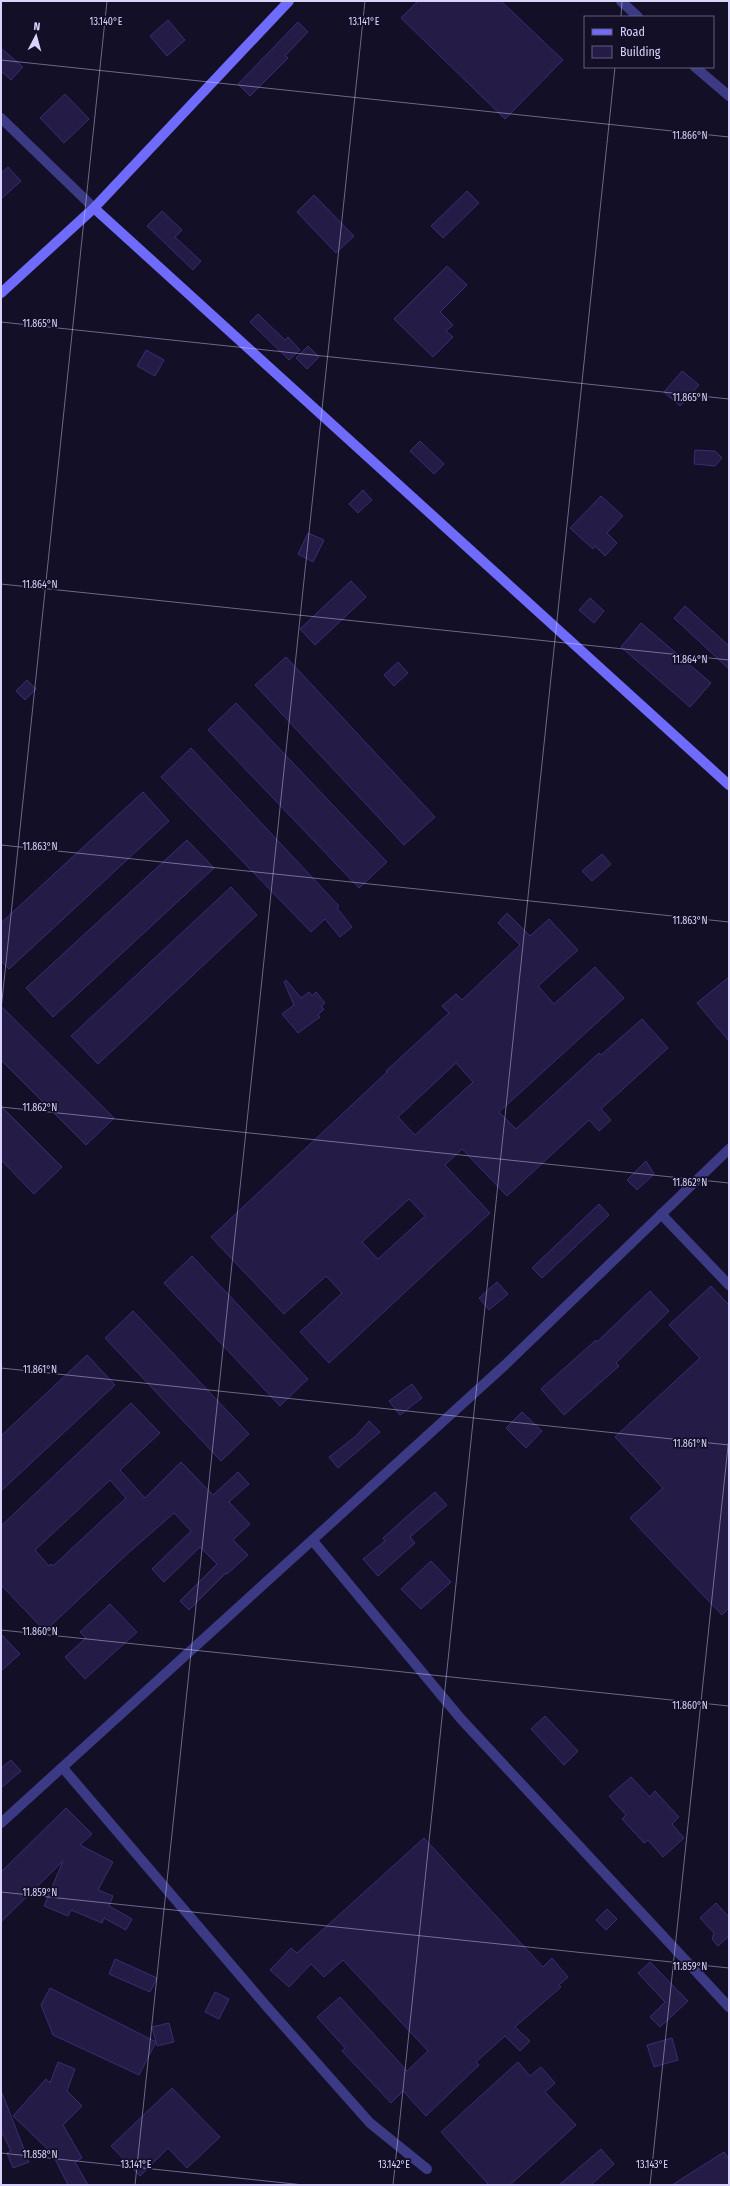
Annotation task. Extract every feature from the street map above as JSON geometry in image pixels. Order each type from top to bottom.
[{"type":"street","points":[[1,293],[94,208],[289,1]]},
{"type":"street","points":[[621,1],[637,16]]},
{"type":"street","points":[[696,68],[729,96]]},
{"type":"street","points":[[1,118],[94,208],[729,785]]},
{"type":"street","points":[[1,1823],[505,1365],[729,1149]]},
{"type":"street","points":[[661,1214],[729,1285]]},
{"type":"street","points":[[313,1541],[461,1719],[729,2007]]},
{"type":"street","points":[[63,1768],[268,2008],[370,2123],[427,2169]]},
{"type":"building","points":[[418,1],[501,1],[563,60],[505,119],[401,18]]},
{"type":"building","points":[[168,20],[185,40],[167,56],[150,36]]},
{"type":"building","points":[[298,22],[308,32],[285,56],[288,58],[250,96],[238,84]]},
{"type":"building","points":[[1,48],[23,67],[11,80],[1,71]]},
{"type":"building","points":[[65,94],[89,119],[64,143],[40,118]]},
{"type":"building","points":[[8,167],[21,181],[1,199],[1,173]]},
{"type":"building","points":[[467,191],[479,203],[443,238],[431,226]]},
{"type":"building","points":[[314,195],[354,236],[336,253],[297,212]]},
{"type":"building","points":[[162,211],[182,230],[175,237],[201,261],[193,270],[147,226]]},
{"type":"building","points":[[447,266],[467,285],[440,312],[453,325],[446,331],[453,337],[433,357],[394,319]]},
{"type":"building","points":[[258,314],[285,340],[288,337],[300,350],[289,360],[250,322]]},
{"type":"building","points":[[308,346],[319,357],[307,369],[296,358]]},
{"type":"building","points":[[146,350],[164,360],[155,376],[137,366]]},
{"type":"building","points":[[682,371],[699,385],[680,406],[664,392]]},
{"type":"building","points":[[420,441],[444,464],[434,474],[410,451]]},
{"type":"building","points":[[695,450],[715,451],[722,458],[715,466],[694,464]]},
{"type":"building","points":[[363,490],[372,500],[358,513],[349,504]]},
{"type":"building","points":[[601,496],[623,516],[607,533],[617,543],[605,556],[595,546],[593,549],[570,528]]},
{"type":"building","points":[[308,533],[324,540],[313,562],[298,554]]},
{"type":"building","points":[[351,581],[366,597],[315,645],[300,629]]},
{"type":"building","points":[[590,598],[604,611],[594,623],[579,610]]},
{"type":"building","points":[[685,606],[729,646],[729,669],[674,618]]},
{"type":"building","points":[[641,623],[711,683],[690,707],[621,647]]},
{"type":"building","points":[[286,657],[435,817],[404,845],[255,685]]},
{"type":"building","points":[[398,662],[408,673],[394,686],[384,675]]},
{"type":"building","points":[[27,680],[36,689],[25,700],[16,691]]},
{"type":"building","points":[[236,703],[387,862],[359,888],[208,730]]},
{"type":"building","points":[[191,748],[339,906],[337,908],[352,927],[340,937],[325,919],[311,932],[161,777]]},
{"type":"building","points":[[143,792],[169,821],[9,969],[1,961],[1,923]]},
{"type":"building","points":[[187,840],[214,868],[53,1017],[26,988]]},
{"type":"building","points":[[602,854],[611,864],[592,881],[582,871]]},
{"type":"building","points":[[231,887],[257,915],[98,1064],[71,1036]]},
{"type":"building","points":[[507,913],[530,936],[549,919],[578,950],[538,986],[554,1004],[595,967],[624,998],[499,1112],[516,1129],[599,1053],[601,1055],[642,1019],[668,1048],[601,1109],[611,1120],[599,1131],[589,1120],[507,1196],[462,1149],[445,1165],[490,1213],[329,1363],[300,1332],[342,1293],[326,1276],[284,1314],[211,1237],[449,1013],[442,1006],[456,994],[462,1000],[520,945],[498,923]],"holes":[[[456,1063],[473,1082],[415,1135],[398,1117]],[[409,1199],[425,1216],[378,1259],[362,1242]]]},
{"type":"building","points":[[729,977],[729,1041],[697,1003]]},
{"type":"building","points":[[286,980],[301,998],[309,992],[312,996],[316,992],[325,1003],[321,1006],[324,1009],[318,1015],[320,1017],[298,1033],[282,1014],[294,1005],[284,982]]},
{"type":"building","points":[[1,1006],[114,1118],[86,1145],[1,1060]]},
{"type":"building","points":[[1,1106],[62,1167],[34,1194],[1,1160]]},
{"type":"building","points":[[646,1161],[654,1174],[637,1190],[627,1180]]},
{"type":"building","points":[[599,1204],[609,1215],[542,1278],[532,1268]]},
{"type":"building","points":[[192,1256],[308,1379],[280,1406],[164,1283]]},
{"type":"building","points":[[497,1282],[508,1294],[489,1310],[479,1298]]},
{"type":"building","points":[[711,1286],[729,1305],[729,1608],[722,1615],[630,1518],[663,1488],[615,1437],[700,1358],[669,1325]]},
{"type":"building","points":[[650,1291],[669,1311],[616,1363],[619,1366],[564,1415],[541,1389],[596,1340],[597,1342]]},
{"type":"building","points":[[133,1311],[249,1434],[221,1461],[105,1338]]},
{"type":"building","points":[[87,1355],[115,1385],[1,1491],[1,1436]]},
{"type":"building","points":[[412,1384],[422,1398],[400,1415],[389,1401]]},
{"type":"building","points":[[131,1403],[160,1433],[120,1470],[145,1498],[181,1462],[213,1495],[238,1472],[249,1484],[229,1502],[250,1524],[233,1540],[248,1555],[227,1574],[226,1573],[189,1610],[180,1601],[217,1564],[200,1547],[164,1582],[152,1569],[191,1531],[174,1513],[126,1555],[45,1631],[1,1585],[1,1526]],"holes":[[[110,1480],[126,1498],[53,1566],[51,1564],[49,1566],[35,1550]]]},
{"type":"building","points":[[522,1412],[542,1431],[526,1448],[506,1428]]},
{"type":"building","points":[[369,1421],[380,1432],[338,1468],[329,1457],[356,1436]]},
{"type":"building","points":[[435,1492],[447,1505],[410,1537],[415,1543],[378,1576],[363,1559],[385,1541],[383,1538]]},
{"type":"building","points":[[431,1561],[451,1582],[421,1609],[401,1589]]},
{"type":"building","points":[[110,1604],[137,1632],[85,1679],[65,1657],[86,1638],[80,1632]]},
{"type":"building","points":[[1,1634],[20,1654],[1,1671]]},
{"type":"building","points":[[545,1716],[578,1751],[564,1765],[531,1729]]},
{"type":"building","points":[[11,1760],[21,1771],[1,1788],[1,1768]]},
{"type":"building","points":[[631,1777],[650,1797],[655,1791],[679,1817],[672,1824],[684,1838],[663,1857],[648,1840],[644,1843],[622,1819],[626,1815],[609,1796]]},
{"type":"building","points":[[66,1808],[92,1834],[80,1845],[113,1862],[98,1890],[113,1896],[109,1906],[132,1919],[126,1930],[104,1918],[102,1923],[71,1910],[68,1916],[44,1906],[63,1861],[1,1922],[1,1872]]},
{"type":"building","points":[[424,1838],[543,1967],[552,1958],[568,1977],[559,1985],[561,1987],[515,2027],[530,2041],[520,2051],[505,2036],[476,2062],[479,2065],[426,2116],[403,2091],[391,2103],[342,2051],[345,2048],[317,2017],[340,1997],[407,2071],[428,2051],[343,1960],[324,1977],[311,1964],[289,1987],[270,1970],[291,1948],[297,1953]]},
{"type":"building","points":[[716,1903],[729,1917],[729,1936],[718,1946],[712,1939],[714,1933],[700,1918]]},
{"type":"building","points":[[607,1909],[617,1919],[606,1930],[596,1920]]},
{"type":"building","points":[[115,1959],[157,1978],[150,1992],[109,1974]]},
{"type":"building","points":[[650,1962],[688,2001],[660,2027],[650,2017],[665,2002],[638,1973]]},
{"type":"building","points":[[50,1988],[156,2042],[139,2075],[53,2035],[41,2005]]},
{"type":"building","points":[[215,1992],[229,1999],[219,2019],[205,2012]]},
{"type":"building","points":[[169,2023],[174,2042],[157,2046],[152,2027]]},
{"type":"building","points":[[672,2038],[678,2060],[654,2067],[647,2045]]},
{"type":"building","points":[[58,2062],[75,2069],[67,2091],[82,2106],[63,2125],[82,2158],[75,2162],[88,2185],[68,2185],[52,2153],[13,2116],[46,2079],[50,2083]]},
{"type":"building","points":[[518,2062],[530,2076],[541,2067],[555,2083],[545,2092],[576,2125],[510,2185],[489,2185],[441,2132]]},
{"type":"building","points":[[172,2088],[220,2137],[187,2168],[168,2148],[140,2176],[111,2146]]},
{"type":"building","points":[[2,2093],[29,2162],[13,2168],[7,2153],[11,2151],[1,2130]]},
{"type":"building","points":[[601,2149],[614,2164],[591,2185],[559,2185]]},
{"type":"building","points":[[724,2152],[729,2159],[729,2185],[672,2185]]}]
